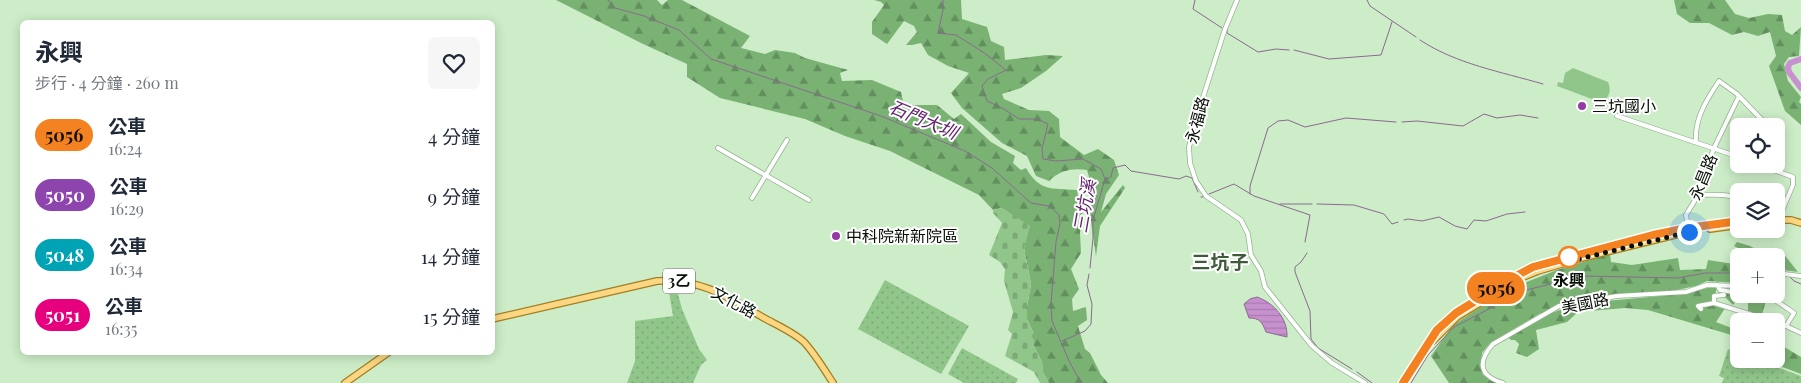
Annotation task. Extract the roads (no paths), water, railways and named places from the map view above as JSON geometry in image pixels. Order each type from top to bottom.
[{"type":"main road","points":[[1785,219],[1801,222]]},
{"type":"main road","points":[[1689,230],[1730,223]]},
{"type":"main road","points":[[1404,383],[1437,330],[1456,313],[1533,267],[1653,235],[1730,226]]},
{"type":"main road","name":"文化路","points":[[495,318],[657,281],[694,283],[721,293],[797,337],[814,354],[833,383]]},
{"type":"main road","points":[[345,383],[386,355]]},
{"type":"street","name":"永福路","points":[[1237,0],[1216,56],[1189,147],[1190,163],[1196,181],[1206,196],[1241,220],[1248,234],[1251,255],[1261,271],[1265,287],[1312,346],[1332,363],[1365,383]]},
{"type":"street","points":[[1696,142],[1696,128],[1704,105],[1718,81],[1739,96],[1760,118]]},
{"type":"street","name":"永昌路","points":[[1689,230],[1686,215],[1698,196],[1714,148],[1739,96]]},
{"type":"street","points":[[1617,116],[1730,154]]},
{"type":"street","points":[[752,198],[787,140]]},
{"type":"street","points":[[718,148],[808,200]]},
{"type":"street","points":[[1782,173],[1793,177],[1793,185],[1785,203]]},
{"type":"street","points":[[1698,196],[1730,197]]},
{"type":"street","points":[[1785,274],[1801,276]]},
{"type":"street","points":[[1717,285],[1720,290],[1730,292]]},
{"type":"street","name":"美國路","points":[[1503,383],[1489,377],[1485,372],[1483,359],[1485,353],[1493,344],[1559,306],[1616,296],[1686,292],[1707,286],[1730,286]]},
{"type":"street","points":[[1714,303],[1714,296],[1724,295]]},
{"type":"street","points":[[1701,309],[1698,306],[1714,303],[1746,313]]},
{"type":"street","points":[[1779,303],[1794,313],[1786,326],[1801,333]]},
{"type":"waterway","name":"石門大圳","points":[[608,0],[615,8],[644,16],[679,30],[711,59],[881,116],[965,151],[992,168],[1031,203],[1049,206],[1053,209],[1059,215],[1060,223],[1056,242],[1051,303],[1052,321],[1069,361],[1081,383]]},
{"type":"waterway","name":"三坑溪","points":[[943,0],[938,33],[956,35],[983,52],[1006,70],[988,79],[982,86],[987,101],[1019,119],[1037,119],[1048,124],[1042,149],[1043,159],[1056,161],[1083,159],[1101,169],[1105,179],[1093,220],[1090,268]]},
{"type":"waterway","points":[[1195,0],[1193,9],[1222,28]]},
{"type":"waterway","points":[[1367,0],[1370,6],[1416,37]]},
{"type":"waterway","points":[[1294,50],[1329,59],[1381,55],[1392,22]]},
{"type":"waterway","points":[[1227,29],[1227,33],[1258,52],[1276,49],[1289,50]]},
{"type":"waterway","points":[[1420,40],[1464,61],[1543,84]]},
{"type":"waterway","points":[[1801,59],[1790,63],[1788,67],[1789,72],[1801,88]]},
{"type":"waterway","points":[[1402,122],[1417,121],[1463,126],[1484,114],[1497,118],[1520,115],[1538,118]]},
{"type":"waterway","points":[[1250,194],[1250,186],[1268,128],[1278,121],[1288,120],[1305,127],[1346,118],[1396,122]]},
{"type":"waterway","points":[[1106,179],[1111,177],[1113,168],[1125,165],[1131,171],[1179,179],[1186,176],[1192,178],[1198,192]]},
{"type":"waterway","points":[[1209,194],[1234,184],[1254,196],[1310,215],[1305,242]]},
{"type":"waterway","points":[[1280,204],[1312,204]]},
{"type":"waterway","points":[[1317,204],[1354,205],[1384,214],[1392,224],[1398,222]]},
{"type":"waterway","points":[[1404,220],[1422,221],[1439,217],[1455,226],[1467,229],[1474,220],[1486,221],[1507,214],[1525,212]]},
{"type":"waterway","points":[[1307,253],[1295,267],[1295,272],[1310,311],[1311,339],[1318,348],[1352,369]]},
{"type":"waterway","points":[[1411,383],[1428,355],[1454,327],[1526,290],[1584,276],[1678,278],[1705,273],[1730,273]]},
{"type":"waterway","name":"三坑溪","points":[[1062,341],[1085,331],[1091,324],[1092,304],[1087,285],[1089,274]]},
{"type":"waterway","points":[[1789,276],[1801,284]]},
{"type":"waterway","points":[[1357,372],[1372,383]]},
{"type":"place","name":"三坑國小","points":[[1582,106]]},
{"type":"place","name":"中科院新新院區","points":[[836,236]]},
{"type":"place","name":"永興","points":[[1569,257]]},
{"type":"district","name":"三坑子","points":[[1220,262]]}]
